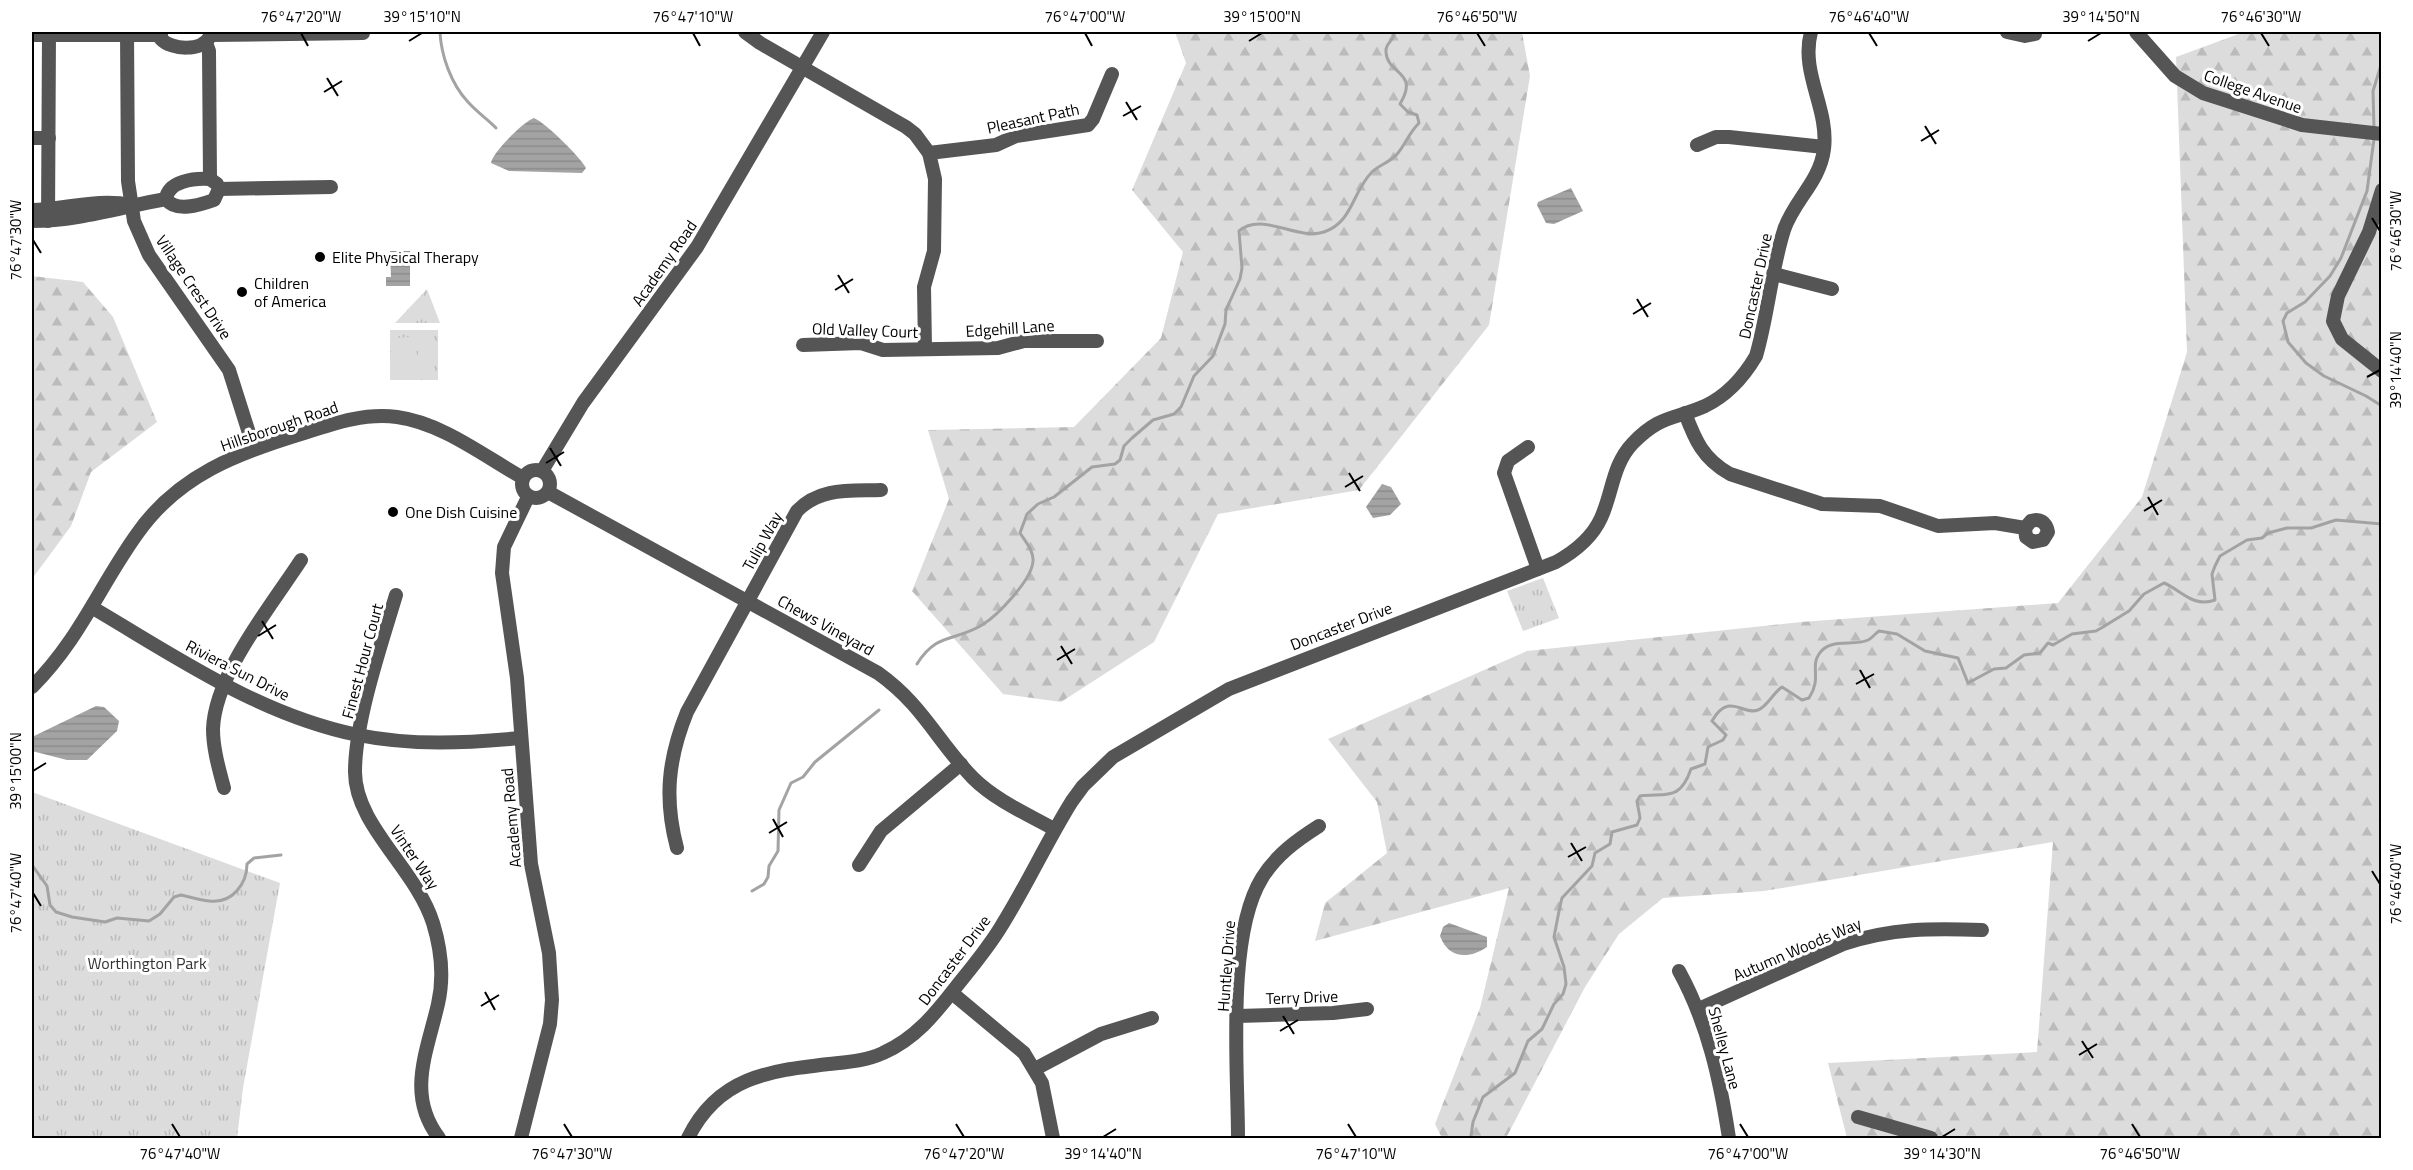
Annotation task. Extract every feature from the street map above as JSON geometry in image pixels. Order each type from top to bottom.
[{"type":"street","points":[[745,32],[760,44],[906,127],[915,134],[929,153],[935,179],[934,251],[924,287],[925,348]]},
{"type":"street","name":"Academy Road","points":[[542,471],[583,403],[697,247],[823,32]]},
{"type":"street","name":"Doncaster Drive","points":[[688,1138],[706,1110],[723,1093],[740,1083],[780,1070],[858,1061],[902,1044],[921,1029],[952,993],[1004,923],[1054,829],[1083,786],[1113,757],[1206,701],[1248,681],[1538,569],[1568,555],[1593,531],[1604,509],[1619,460],[1632,444],[1661,420],[1685,413],[1719,398],[1745,374],[1760,341],[1785,228],[1817,175],[1824,147],[1822,113],[1809,71],[1808,32]]},
{"type":"street","points":[[2007,32],[2025,36],[2035,34]]},
{"type":"street","name":"College Avenue","points":[[2136,32],[2175,76],[2203,93],[2302,126],[2377,134]]},
{"type":"street","points":[[48,215],[49,33]]},
{"type":"street","name":"Village Crest Drive","points":[[127,33],[128,181],[131,205],[149,255],[229,370],[254,449]]},
{"type":"street","points":[[32,35],[160,33],[164,42],[172,46],[198,46],[209,37],[231,33],[363,33]]},
{"type":"street","points":[[32,220],[110,200],[131,205],[166,200],[176,207],[209,202],[217,197],[214,184],[209,37]]},
{"type":"street","name":"Pleasant Path","points":[[929,153],[996,144],[1016,136],[1088,124],[1093,120],[1112,74]]},
{"type":"street","points":[[1697,145],[1716,137],[1729,137],[1824,147]]},
{"type":"street","points":[[32,138],[49,138]]},
{"type":"street","points":[[166,200],[169,190],[176,184],[331,187]]},
{"type":"street","points":[[2382,190],[2369,232],[2338,296],[2333,321],[2342,339],[2382,370]]},
{"type":"street","points":[[32,210],[48,215]]},
{"type":"street","points":[[1774,274],[1832,289]]},
{"type":"street","name":"Edgehill Lane","points":[[925,348],[998,348],[1024,341],[1097,341]]},
{"type":"street","name":"Old Valley Court","points":[[804,345],[861,343],[883,350],[925,348]]},
{"type":"street","points":[[1685,413],[1701,452],[1730,474],[1822,504],[1880,506],[1938,526],[1995,522],[2025,528]]},
{"type":"street","name":"Hillsborough Road","points":[[32,687],[63,651],[93,608],[137,533],[170,496],[208,469],[254,449],[356,418],[372,415],[398,417],[440,431],[523,478]]},
{"type":"street","points":[[1528,447],[1508,461],[1504,473],[1538,569]]},
{"type":"street","points":[[529,471],[542,471],[549,478],[548,492],[537,499],[528,497],[521,486],[523,478],[529,471]]},
{"type":"street","name":"Tulip Way","points":[[677,848],[669,820],[667,796],[674,746],[687,712],[797,511],[806,502],[827,493],[881,490]]},
{"type":"street","name":"Chews Vineyard","points":[[548,492],[866,665],[896,685],[927,718],[961,764],[988,790],[1054,829]]},
{"type":"street","name":"Academy Road","points":[[521,1138],[550,1023],[552,992],[549,953],[530,854],[517,678],[502,558],[509,533],[528,497]]},
{"type":"street","points":[[224,788],[213,731],[217,701],[233,665],[301,560]]},
{"type":"street","name":"Finest Hour Court","points":[[360,735],[372,680],[396,595]]},
{"type":"street","name":"Riviera Sun Drive","points":[[93,608],[223,685],[282,713],[360,735],[428,743],[521,738]]},
{"type":"street","name":"Vinter Way","points":[[360,735],[355,774],[361,805],[420,890],[439,944],[441,965],[438,1002],[420,1077],[422,1106],[427,1120],[439,1138]]},
{"type":"street","points":[[859,865],[881,831],[961,764]]},
{"type":"street","name":"Huntley Drive","points":[[1238,1138],[1238,1016],[1242,938],[1254,893],[1276,859],[1319,826]]},
{"type":"street","name":"Autumn Woods Way","points":[[1699,1009],[1843,944],[1867,936],[1909,929],[1982,930]]},
{"type":"street","name":"Shelley Lane","points":[[1679,971],[1699,1009],[1715,1063],[1729,1138]]},
{"type":"street","points":[[952,993],[1012,1040],[1035,1069],[1042,1083],[1053,1138]]},
{"type":"street","name":"Terry Drive","points":[[1238,1016],[1333,1013],[1367,1009]]},
{"type":"street","points":[[1035,1069],[1101,1034],[1152,1018]]},
{"type":"street","points":[[1858,1117],[1930,1138]]},
{"type":"green space","points":[[1175,32],[1522,32],[1530,76],[1489,325],[1359,490],[1218,514],[1154,642],[1061,702],[1003,694],[912,591],[949,499],[928,430],[1074,427],[1161,338],[1183,252],[1132,190],[1186,63]]},
{"type":"green space","points":[[2244,32],[2381,32],[2381,1138],[1847,1138],[1828,1063],[2037,1052],[2053,842],[1764,891],[1663,898],[1619,934],[1585,987],[1506,1138],[1442,1138],[1435,1124],[1480,1008],[1509,888],[1315,941],[1325,903],[1387,853],[1377,802],[1328,739],[1527,651],[1801,622],[2058,603],[2142,497],[2187,352],[2176,57]]},
{"type":"green space","points":[[32,276],[83,282],[113,317],[157,422],[91,472],[71,526],[32,579]]},
{"type":"green space","points":[[427,289],[440,323],[395,323]]},
{"type":"green space","points":[[390,330],[438,330],[438,380],[390,380]]},
{"type":"green space","points":[[409,337],[409,371],[394,371],[394,338]]},
{"type":"green space","points":[[418,338],[434,338],[433,371],[418,371]]},
{"type":"green space","points":[[1543,578],[1559,618],[1523,631],[1507,591]]},
{"type":"green space","name":"Worthington Park","points":[[32,792],[280,883],[243,1088],[237,1138],[32,1138]]},
{"type":"shaded area","points":[[534,118],[554,133],[576,156],[586,168],[582,173],[509,171],[491,163],[509,138]]},
{"type":"shaded area","points":[[1571,188],[1583,211],[1554,224],[1546,223],[1537,205],[1538,202]]},
{"type":"shaded area","points":[[390,251],[410,251],[410,286],[386,286],[386,277],[391,277]]},
{"type":"shaded area","points":[[1382,484],[1391,487],[1401,504],[1390,515],[1373,518],[1366,507]]},
{"type":"shaded area","points":[[96,706],[104,707],[119,721],[117,731],[87,760],[67,760],[32,751],[32,737]]},
{"type":"shaded area","points":[[1449,923],[1487,937],[1487,947],[1473,954],[1453,953],[1440,936],[1443,927]]},
{"type":"waterway","points":[[440,32],[445,60],[457,87],[471,106],[496,128]]},
{"type":"waterway","points":[[917,664],[924,654],[939,642],[982,625],[1004,606],[1027,578],[1033,557],[1020,533],[1027,514],[1038,504],[1054,497],[1092,467],[1115,464],[1120,460],[1124,446],[1132,438],[1153,420],[1174,414],[1181,407],[1194,376],[1213,356],[1225,324],[1226,310],[1240,279],[1242,268],[1239,231],[1258,224],[1303,233],[1324,232],[1334,227],[1347,214],[1360,188],[1372,172],[1398,153],[1419,123],[1417,115],[1408,112],[1400,104],[1406,85],[1405,79],[1391,65],[1386,52],[1394,35],[1391,32]]},
{"type":"waterway","points":[[2374,129],[2373,91],[2382,62]]},
{"type":"waterway","points":[[2374,139],[2367,191],[2341,258],[2330,276],[2305,302],[2287,313],[2283,321],[2288,342],[2306,363],[2324,376],[2382,406]]},
{"type":"waterway","points":[[1471,1136],[1473,1122],[1483,1097],[1515,1073],[1528,1041],[1542,1029],[1554,1004],[1563,994],[1566,984],[1564,967],[1554,937],[1562,898],[1592,866],[1595,853],[1610,844],[1612,832],[1637,825],[1640,818],[1637,801],[1640,796],[1665,795],[1677,791],[1687,779],[1691,769],[1705,764],[1708,747],[1723,740],[1726,735],[1712,721],[1724,707],[1758,710],[1782,687],[1802,700],[1809,698],[1815,685],[1815,664],[1824,649],[1835,644],[1862,642],[1879,631],[1897,634],[1925,651],[1958,658],[1968,683],[1994,669],[2006,668],[2024,655],[2040,653],[2048,643],[2053,645],[2072,634],[2096,631],[2129,611],[2144,594],[2164,583],[2194,600],[2200,602],[2215,600],[2212,574],[2220,556],[2247,540],[2262,538],[2268,533],[2287,528],[2311,528],[2336,520],[2382,524]]},
{"type":"waterway","points":[[752,891],[764,884],[768,877],[769,866],[778,851],[779,810],[791,783],[803,777],[815,762],[879,710]]},
{"type":"waterway","points":[[32,865],[47,886],[50,905],[56,912],[105,922],[117,918],[149,921],[160,914],[174,897],[181,895],[209,901],[225,899],[237,891],[244,879],[247,864],[254,858],[281,855]]},
{"type":"place","name":"Elite Physical Therapy","points":[[320,257]]},
{"type":"place","name":"Children of America","points":[[242,292]]},
{"type":"place","name":"One Dish Cuisine","points":[[393,512]]}]
